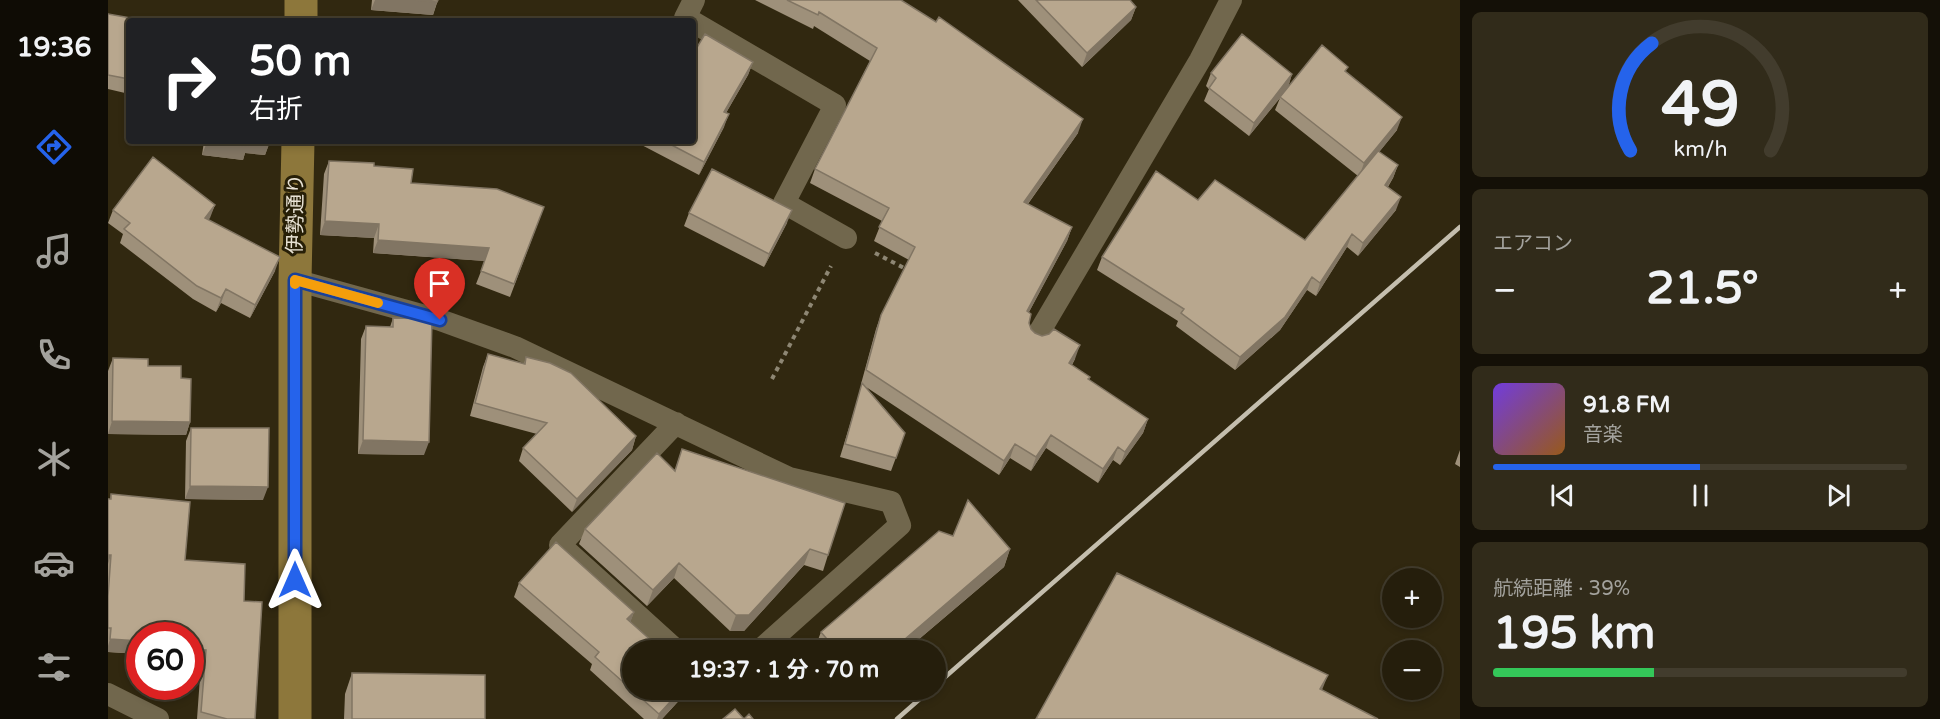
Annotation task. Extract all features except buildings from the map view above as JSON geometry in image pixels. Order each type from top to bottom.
[{"type":"main road","points":[[301,18],[302,0]]},
{"type":"main road","name":"伊勢通り","points":[[294,719],[295,280],[298,144]]},
{"type":"lane","points":[[685,18],[694,0]]},
{"type":"lane","points":[[1037,336],[1200,60],[1231,0]]},
{"type":"lane","points":[[696,24],[835,105],[784,203],[846,238]]},
{"type":"lane","points":[[295,280],[440,320],[514,347],[789,478],[891,502],[900,525],[771,640]]},
{"type":"lane","points":[[665,640],[560,545],[676,423]]},
{"type":"lane","points":[[108,694],[158,719]]},
{"type":"path","points":[[772,380],[846,238],[910,271]]},
{"type":"railway","points":[[946,676],[1460,227]]},
{"type":"railway","points":[[897,719],[919,700]]},
{"type":"slow traffic","points":[[295,284],[295,280],[378,303]]},
{"type":"route","points":[[295,580],[295,280],[440,320]]}]
